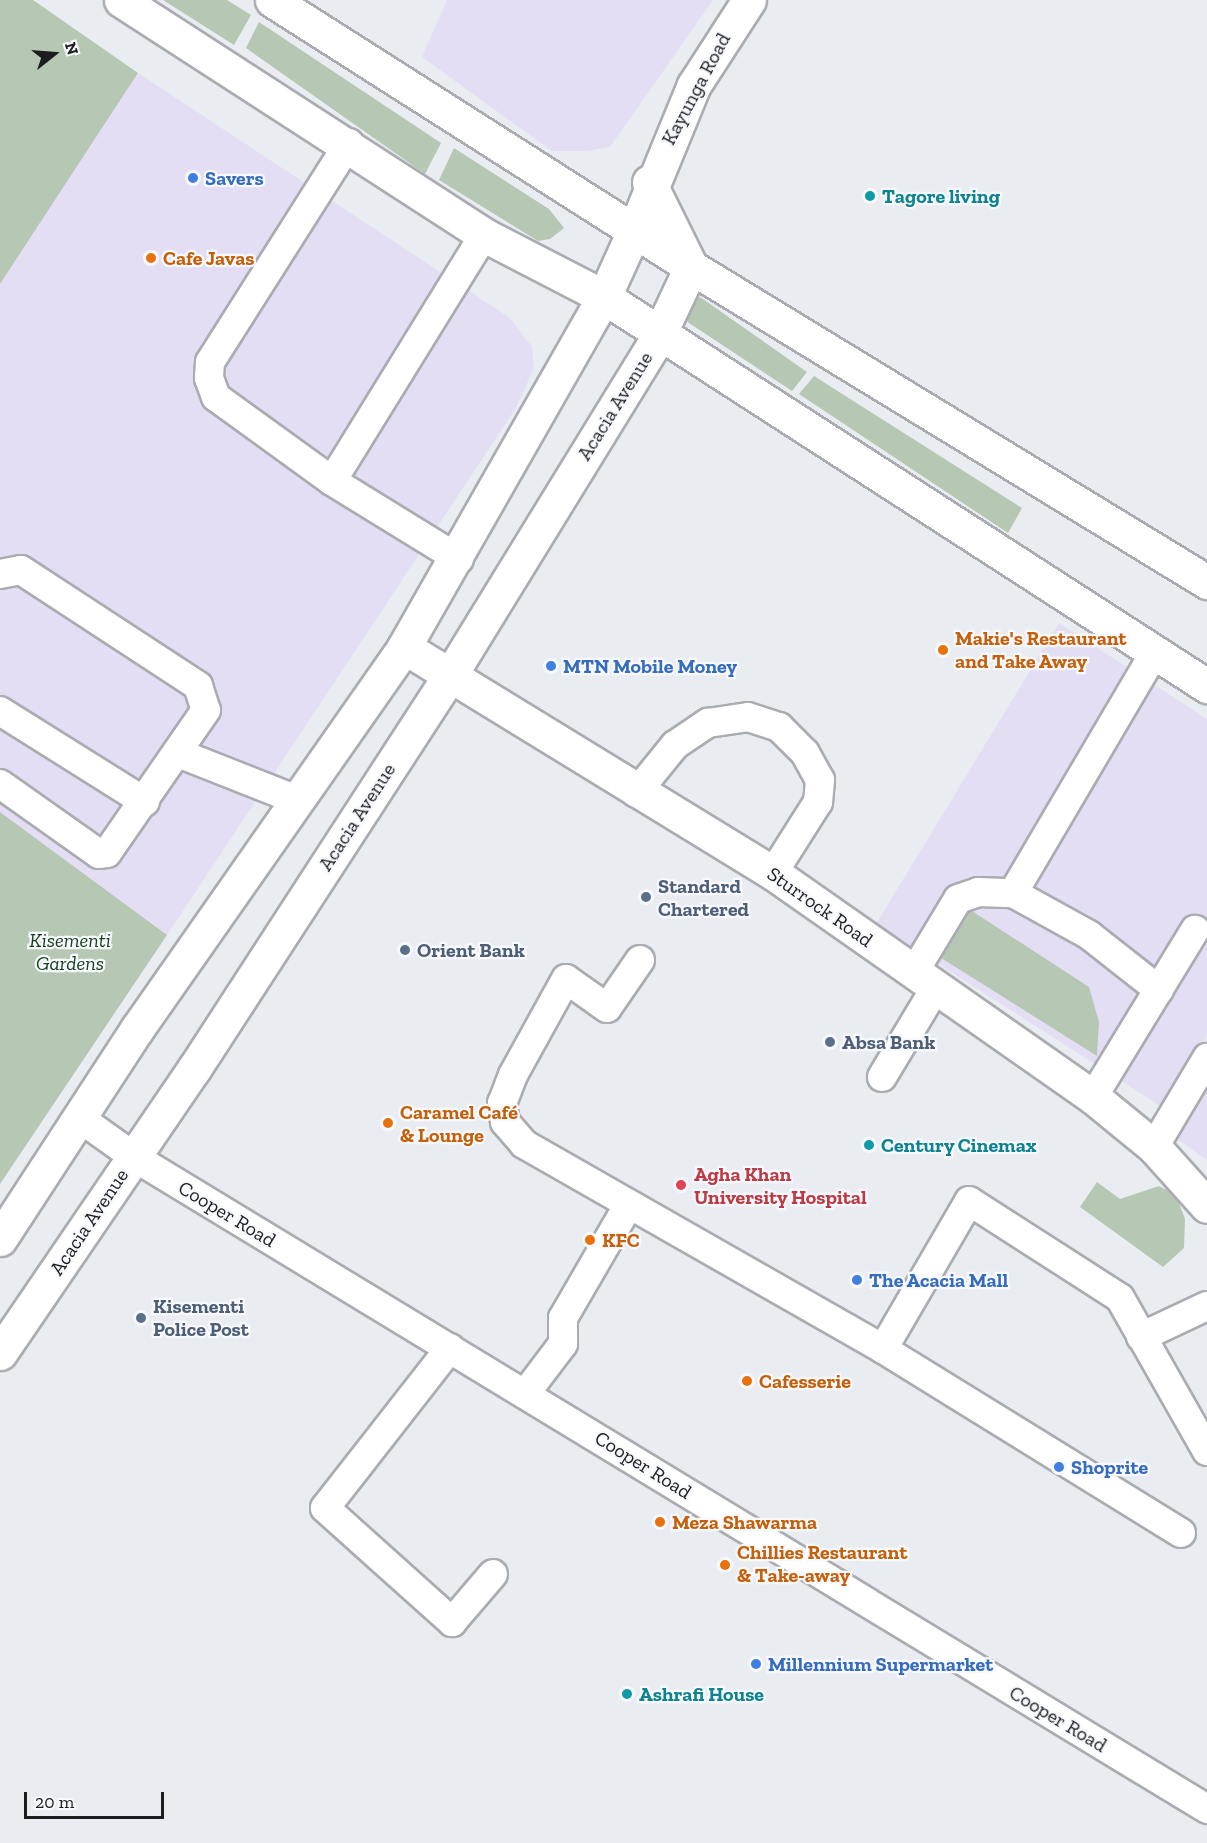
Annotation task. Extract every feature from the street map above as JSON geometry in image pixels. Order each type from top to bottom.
[{"type":"main road","points":[[121,0],[350,143],[484,235],[604,297],[659,335],[1207,686]]},
{"type":"main road","points":[[272,0],[691,267],[1207,582]]},
{"type":"main road","name":"Kayunga Road","points":[[604,297],[634,231],[650,182],[694,85],[749,0]]},
{"type":"main road","points":[[650,182],[691,267]]},
{"type":"main road","name":"Acacia Avenue","points":[[0,1353],[134,1157],[449,677],[659,335],[691,267]]},
{"type":"main road","points":[[0,1239],[295,799],[404,647],[459,559],[604,297]]},
{"type":"main road","name":"Sturrock Road","points":[[404,647],[636,793],[773,873],[1093,1097],[1154,1147],[1207,1206]]},
{"type":"lane","points":[[350,143],[210,362],[216,397],[332,481],[459,559]]},
{"type":"lane","points":[[332,481],[484,235]]},
{"type":"lane","points":[[0,574],[21,570],[198,687],[206,710],[145,802],[107,853],[99,854],[0,784]]},
{"type":"lane","points":[[1013,893],[1154,654]]},
{"type":"lane","points":[[0,711],[145,802]]},
{"type":"lane","points":[[636,793],[675,745],[708,723],[748,717],[779,727],[805,753],[820,780],[818,802],[773,873]]},
{"type":"lane","points":[[178,753],[295,799]]},
{"type":"lane","points":[[882,1077],[958,899],[978,892],[1013,893],[1089,935],[1159,990]]},
{"type":"lane","points":[[1093,1097],[1195,930]]},
{"type":"lane","points":[[640,960],[607,1008],[566,979],[502,1103],[505,1122],[524,1144],[628,1206],[883,1349],[1181,1533]]},
{"type":"lane","points":[[1154,1147],[1207,1058]]},
{"type":"lane","name":"Cooper Road","points":[[81,1119],[134,1157],[1207,1809]]},
{"type":"lane","points":[[883,1349],[969,1201],[1120,1298],[1207,1450]]},
{"type":"lane","points":[[525,1394],[563,1344],[563,1318],[628,1206]]},
{"type":"lane","points":[[1141,1337],[1207,1306]]},
{"type":"lane","points":[[450,1348],[325,1508],[452,1622],[493,1574]]},
{"type":"shaded area","points":[[447,0],[713,0],[610,147],[587,151],[552,151],[422,57]]},
{"type":"shaded area","points":[[138,73],[510,318],[532,347],[534,368],[516,408],[167,935],[0,812],[0,284]]},
{"type":"shaded area","points":[[1059,623],[1207,719],[1207,1035],[1162,1107],[876,924]]},
{"type":"shaded area","points":[[1207,1084],[1207,1160],[1176,1138]]},
{"type":"green space","points":[[0,0],[33,0],[138,73],[0,284]]},
{"type":"green space","points":[[163,0],[227,0],[251,15],[234,45]]},
{"type":"green space","points":[[259,22],[441,143],[425,174],[246,48]]},
{"type":"green space","points":[[454,148],[549,209],[564,228],[550,239],[538,241],[439,180]]},
{"type":"green space","points":[[700,297],[807,372],[792,391],[689,323],[682,314],[686,302]]},
{"type":"green space","points":[[814,376],[1022,508],[1008,533],[799,394]]},
{"type":"green space","name":"Kisementi Gardens","points":[[0,812],[167,935],[0,1184]]},
{"type":"green space","points":[[951,911],[972,911],[1089,987],[1099,1022],[1097,1056],[922,946],[928,921]]},
{"type":"green space","points":[[1097,1182],[1120,1199],[1159,1186],[1176,1195],[1185,1219],[1184,1248],[1163,1267],[1080,1207]]},
{"type":"place","name":"Savers","points":[[193,178]]},
{"type":"place","name":"Tagore living","points":[[870,196]]},
{"type":"place","name":"Cafe Javas","points":[[151,258]]},
{"type":"place","name":"Makie's Restaurant and Take Away","points":[[943,650]]},
{"type":"place","name":"MTN Mobile Money","points":[[551,666]]},
{"type":"place","name":"Standard Chartered","points":[[646,897]]},
{"type":"place","name":"Orient Bank","points":[[405,950]]},
{"type":"place","name":"Absa Bank","points":[[830,1042]]},
{"type":"place","name":"Caramel Café & Lounge","points":[[388,1123]]},
{"type":"place","name":"Century Cinemax","points":[[869,1145]]},
{"type":"place","name":"Agha Khan University Hospital","points":[[681,1185]]},
{"type":"place","name":"KFC","points":[[590,1240]]},
{"type":"place","name":"The Acacia Mall","points":[[857,1280]]},
{"type":"place","name":"Kisementi Police Post","points":[[141,1318]]},
{"type":"place","name":"Cafesserie","points":[[747,1381]]},
{"type":"place","name":"Shoprite","points":[[1059,1467]]},
{"type":"place","name":"Meza Shawarma","points":[[660,1522]]},
{"type":"place","name":"Chillies Restaurant & Take-away","points":[[725,1565]]},
{"type":"place","name":"Millennium Supermarket","points":[[756,1664]]},
{"type":"place","name":"Ashrafi House","points":[[627,1694]]}]
